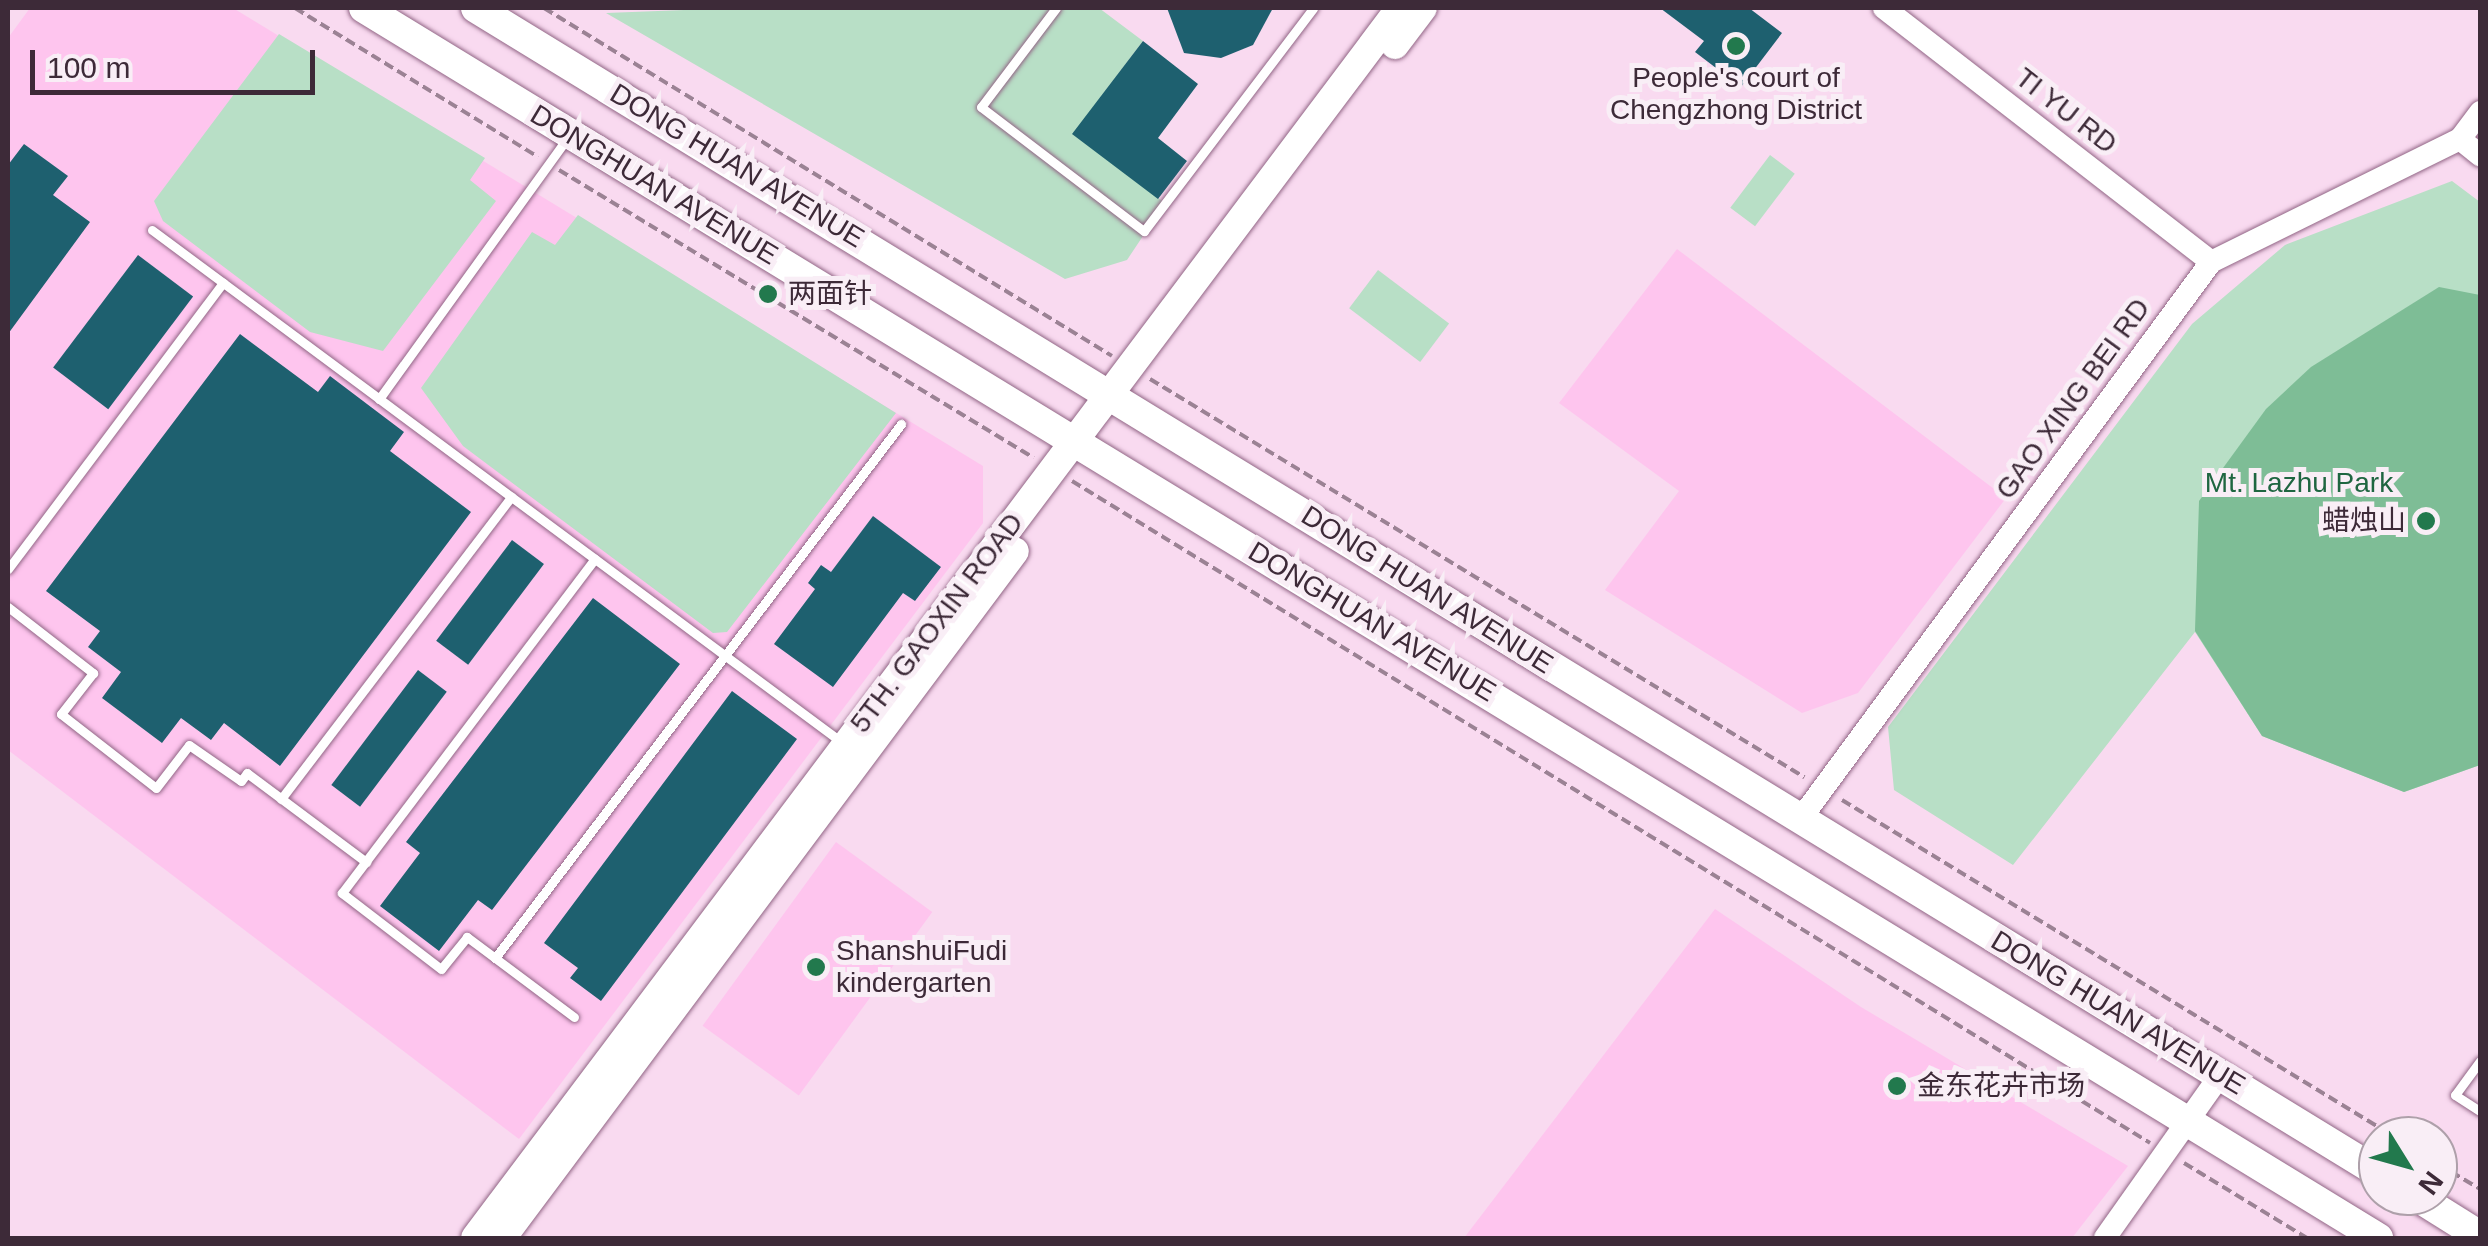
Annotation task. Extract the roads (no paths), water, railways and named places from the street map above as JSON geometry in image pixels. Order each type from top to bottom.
[{"type":"highway","name":"DONGHUAN AVENUE","points":[[364,8],[2378,1238]]},
{"type":"highway","name":"DONG HUAN AVENUE","points":[[476,8],[515,17],[1799,821],[2358,1160]]},
{"type":"highway","points":[[2448,1216],[2480,1236]]},
{"type":"main road","name":"5TH. GAOXIN ROAD","points":[[1138,372],[1400,8]]},
{"type":"main road","name":"5TH. GAOXIN ROAD","points":[[502,1238],[1061,474],[1423,8]]},
{"type":"main road","name":"5TH. GAOXIN ROAD","points":[[476,1238],[846,745],[1061,474]]},
{"type":"street","name":"TI YU RD","points":[[1884,8],[2211,262]]},
{"type":"street","name":"GAO XING BEI RD","points":[[1799,821],[2211,262],[2460,139],[2480,112]]},
{"type":"street","points":[[2460,139],[2480,155]]},
{"type":"street","points":[[2105,1238],[2169,1154],[2221,1074]]},
{"type":"lane","points":[[1056,8],[981,107],[1144,231],[1314,8]]},
{"type":"lane","points":[[379,399],[570,134]]},
{"type":"lane","points":[[152,230],[846,745]]},
{"type":"lane","points":[[8,569],[223,283]]},
{"type":"lane","points":[[495,958],[901,424]]},
{"type":"lane","points":[[281,799],[511,497]]},
{"type":"lane","points":[[574,1018],[468,937],[441,970],[342,893],[594,559]]},
{"type":"lane","points":[[8,607],[93,673],[60,714],[156,788],[189,745],[240,781],[246,773],[366,862]]},
{"type":"lane","points":[[2480,1061],[2455,1095],[2480,1111]]},
{"type":"place","name":"People's court of Chengzhong District","points":[[1736,46]]},
{"type":"place","name":"两面针","points":[[768,294]]},
{"type":"place","name":"蜡烛山","points":[[2426,521]]},
{"type":"place","name":"ShanshuiFudi kindergarten","points":[[816,967]]},
{"type":"place","name":"金东花卉市场","points":[[1897,1086]]},
{"type":"park label","name":"Mt. Lazhu Park","points":[[2299,483]]}]
